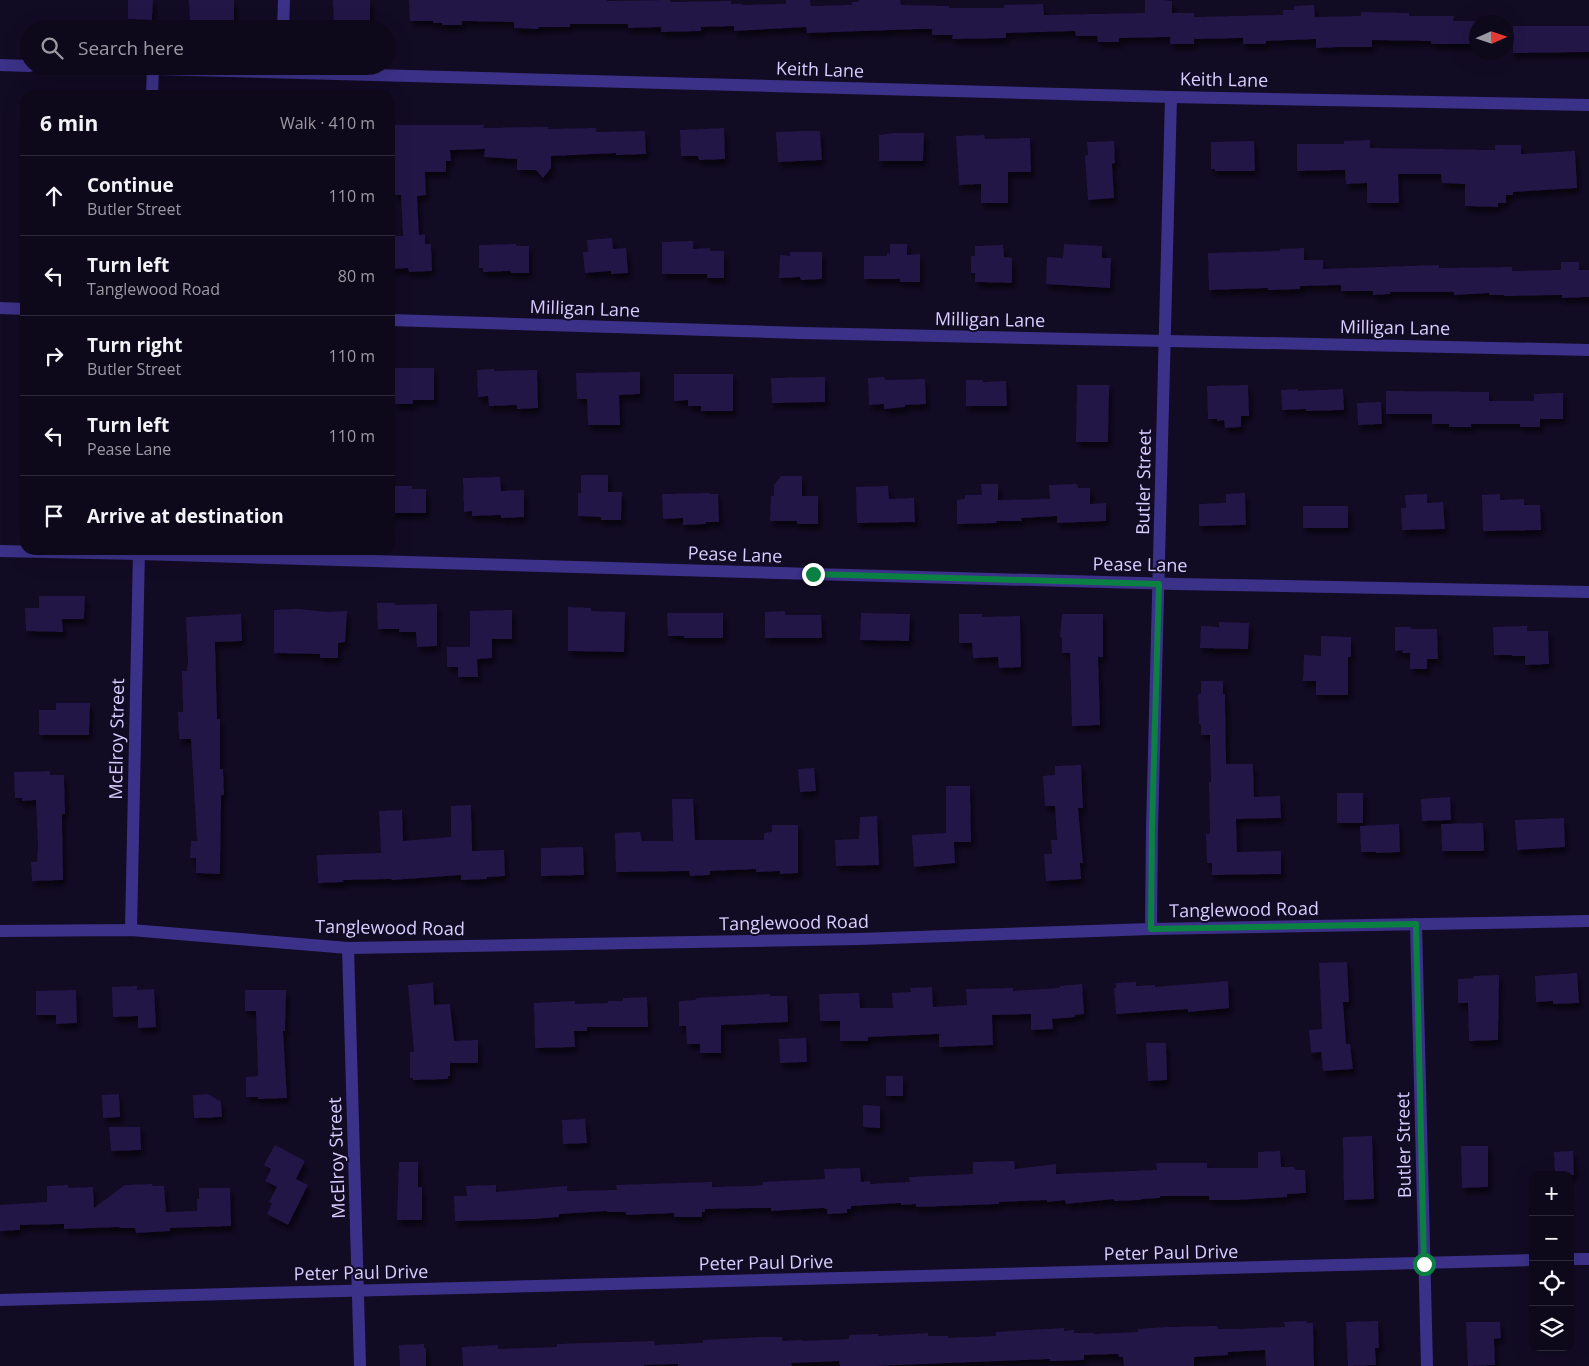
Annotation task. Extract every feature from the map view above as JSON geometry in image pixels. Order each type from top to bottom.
[{"type":"street","points":[[283,20],[284,0]]},
{"type":"street","points":[[0,65],[20,66]]},
{"type":"street","name":"Keith Lane","points":[[395,73],[1171,97],[1589,105]]},
{"type":"street","points":[[152,90],[153,75]]},
{"type":"street","name":"Butler Street","points":[[1151,929],[1171,97]]},
{"type":"street","points":[[0,308],[20,309]]},
{"type":"street","name":"Milligan Lane","points":[[395,320],[791,333],[1589,350]]},
{"type":"street","name":"Pease Lane","points":[[0,551],[20,551]]},
{"type":"street","name":"McElroy Street","points":[[131,930],[139,555]]},
{"type":"street","name":"Pease Lane","points":[[235,555],[1159,584],[1589,592]]},
{"type":"street","name":"Tanglewood Road","points":[[0,931],[131,930],[348,948],[839,939],[1151,929],[1589,921]]},
{"type":"street","name":"Butler Street","points":[[1416,924],[1427,1366]]},
{"type":"street","name":"McElroy Street","points":[[348,948],[360,1366]]},
{"type":"street","points":[[1574,1259],[1589,1259]]},
{"type":"street","name":"Peter Paul Drive","points":[[0,1300],[1529,1260]]},
{"type":"building","points":[[128,0],[153,0],[152,20],[128,19]]},
{"type":"building","points":[[189,0],[234,0],[234,20],[190,20]]},
{"type":"building","points":[[333,0],[370,0],[370,20],[334,20]]},
{"type":"building","points":[[409,0],[670,0],[670,2],[731,1],[731,4],[743,5],[786,4],[786,0],[810,0],[811,6],[852,5],[852,2],[858,2],[859,0],[900,0],[901,5],[949,6],[949,8],[1004,8],[1004,5],[1043,4],[1044,15],[1145,13],[1145,0],[1162,0],[1172,1],[1172,13],[1194,13],[1194,17],[1283,15],[1283,10],[1294,10],[1294,6],[1314,5],[1315,17],[1361,16],[1361,12],[1409,13],[1409,16],[1454,16],[1453,21],[1469,21],[1469,44],[1431,44],[1431,41],[1372,40],[1372,47],[1316,48],[1316,39],[1266,41],[1266,44],[1243,44],[1243,38],[1194,39],[1194,44],[1170,44],[1170,37],[1119,38],[1119,42],[1098,42],[1097,36],[1076,36],[1075,31],[1006,33],[1006,38],[952,39],[953,35],[932,35],[932,29],[807,33],[806,27],[734,31],[734,26],[701,27],[701,31],[661,32],[661,27],[628,28],[628,24],[570,24],[570,27],[539,27],[538,29],[514,28],[514,22],[462,21],[462,25],[442,25],[442,23],[433,23],[433,21],[410,21]]},
{"type":"building","points":[[1514,26],[1589,26],[1589,52],[1514,53]]},
{"type":"building","points":[[395,125],[484,125],[483,128],[548,127],[548,129],[596,128],[596,132],[645,131],[646,154],[616,155],[616,153],[551,156],[551,168],[543,178],[536,170],[517,170],[517,159],[484,157],[485,149],[450,150],[451,161],[446,161],[446,172],[425,172],[426,195],[417,196],[419,235],[425,234],[425,244],[431,244],[432,271],[409,272],[408,268],[395,269],[395,236],[403,236],[401,195],[395,195]]},
{"type":"building","points":[[724,128],[725,159],[699,160],[698,156],[681,156],[680,130]]},
{"type":"building","points":[[820,131],[822,160],[778,162],[776,132]]},
{"type":"building","points":[[924,133],[923,161],[879,161],[879,135]]},
{"type":"building","points":[[984,135],[985,139],[1030,138],[1031,172],[1008,172],[1008,203],[981,203],[981,184],[959,185],[956,136]]},
{"type":"building","points":[[1370,140],[1370,148],[1495,150],[1495,145],[1521,145],[1521,154],[1575,151],[1577,188],[1513,192],[1513,195],[1506,195],[1506,203],[1498,203],[1498,207],[1465,206],[1465,184],[1442,183],[1441,174],[1398,174],[1399,203],[1367,203],[1367,183],[1346,184],[1345,170],[1297,171],[1297,144],[1344,144],[1344,141]]},
{"type":"building","points":[[1114,141],[1115,163],[1112,164],[1114,198],[1088,200],[1085,156],[1088,155],[1087,142]]},
{"type":"building","points":[[1254,141],[1255,171],[1215,171],[1215,169],[1211,169],[1211,142]]},
{"type":"building","points":[[612,238],[613,249],[626,248],[628,273],[611,274],[611,271],[585,273],[583,252],[588,252],[587,240]]},
{"type":"building","points":[[693,241],[693,249],[710,248],[710,251],[724,251],[724,278],[707,278],[707,274],[662,274],[662,242]]},
{"type":"building","points":[[516,244],[516,246],[529,246],[529,273],[511,273],[510,271],[483,272],[483,268],[479,268],[479,245]]},
{"type":"building","points":[[890,244],[907,244],[907,255],[920,254],[920,282],[900,282],[900,279],[864,279],[864,256],[887,256],[887,253],[890,254]]},
{"type":"building","points":[[1064,244],[1102,246],[1102,258],[1111,258],[1110,288],[1046,284],[1047,257],[1063,258]]},
{"type":"building","points":[[1003,245],[1004,257],[1012,258],[1012,283],[975,282],[975,273],[971,273],[971,256],[975,256],[975,246]]},
{"type":"building","points":[[1304,248],[1304,260],[1323,260],[1323,269],[1439,265],[1439,268],[1512,267],[1512,271],[1561,270],[1561,262],[1579,262],[1579,270],[1589,270],[1589,297],[1562,298],[1562,295],[1504,296],[1489,295],[1489,293],[1454,295],[1454,292],[1390,292],[1390,294],[1373,295],[1373,291],[1341,291],[1341,285],[1300,286],[1300,289],[1209,290],[1208,253],[1280,251],[1280,249]]},
{"type":"building","points":[[790,252],[822,252],[822,279],[779,278],[780,255],[790,256]]},
{"type":"building","points":[[395,368],[434,368],[434,400],[413,400],[413,404],[395,404]]},
{"type":"building","points":[[494,369],[494,371],[537,370],[538,408],[517,409],[517,405],[489,406],[488,396],[478,397],[477,370]]},
{"type":"building","points":[[640,372],[640,394],[619,395],[620,425],[588,425],[587,399],[577,399],[576,373]]},
{"type":"building","points":[[674,374],[733,374],[733,411],[701,411],[701,406],[688,406],[688,400],[674,401]]},
{"type":"building","points":[[825,377],[825,402],[772,403],[771,378]]},
{"type":"building","points":[[884,377],[885,380],[925,379],[926,404],[884,409],[884,404],[869,405],[868,378]]},
{"type":"building","points":[[966,380],[983,380],[983,382],[1006,381],[1007,406],[966,406]]},
{"type":"building","points":[[1077,385],[1109,385],[1108,442],[1076,442]]},
{"type":"building","points":[[1248,385],[1249,416],[1241,416],[1241,427],[1225,428],[1224,420],[1208,419],[1207,386]]},
{"type":"building","points":[[1298,389],[1298,391],[1343,389],[1344,410],[1282,410],[1281,390]]},
{"type":"building","points":[[1386,391],[1489,392],[1489,401],[1534,401],[1534,394],[1563,393],[1563,419],[1540,419],[1540,427],[1520,427],[1520,424],[1471,424],[1471,427],[1449,427],[1449,424],[1432,424],[1432,414],[1386,414]]},
{"type":"building","points":[[1381,402],[1382,424],[1358,425],[1357,403]]},
{"type":"building","points":[[581,475],[608,475],[608,492],[622,492],[621,520],[601,520],[601,517],[578,516],[578,493],[581,493]]},
{"type":"building","points":[[781,476],[802,476],[802,496],[818,496],[818,524],[797,524],[797,521],[770,521],[771,496],[774,496],[774,485]]},
{"type":"building","points":[[500,477],[501,491],[524,490],[524,517],[501,518],[501,515],[472,516],[472,511],[464,512],[463,478]]},
{"type":"building","points":[[981,484],[998,484],[998,500],[1050,499],[1049,485],[1077,484],[1078,488],[1090,488],[1090,504],[1106,503],[1106,521],[1057,523],[1057,516],[1021,518],[1022,521],[996,521],[997,523],[957,524],[957,500],[965,499],[965,495],[982,495]]},
{"type":"building","points":[[395,486],[412,486],[412,489],[426,489],[426,513],[395,513]]},
{"type":"building","points":[[888,486],[889,499],[914,498],[915,522],[857,523],[856,487]]},
{"type":"building","points":[[1245,493],[1246,525],[1199,526],[1199,504],[1226,503],[1226,494]]},
{"type":"building","points":[[662,494],[718,494],[719,522],[683,525],[683,518],[663,519]]},
{"type":"building","points":[[1427,494],[1427,503],[1443,502],[1445,529],[1402,530],[1401,508],[1406,508],[1405,495]]},
{"type":"building","points":[[1500,494],[1500,500],[1524,499],[1524,505],[1540,505],[1541,530],[1483,531],[1482,495]]},
{"type":"building","points":[[1303,506],[1348,506],[1348,528],[1303,528]]},
{"type":"building","points":[[39,596],[85,596],[84,619],[62,619],[63,632],[26,631],[25,608],[39,608]]},
{"type":"building","points":[[377,603],[395,603],[395,605],[437,604],[437,646],[417,647],[416,632],[399,632],[399,629],[378,629]]},
{"type":"building","points":[[568,607],[591,608],[591,611],[625,612],[624,652],[568,651]]},
{"type":"building","points":[[298,609],[327,612],[347,611],[345,642],[338,643],[338,658],[320,658],[320,654],[274,653],[274,610]]},
{"type":"building","points":[[512,610],[512,639],[492,639],[492,658],[477,659],[478,677],[458,677],[458,667],[447,667],[447,647],[470,647],[470,611]]},
{"type":"building","points":[[785,611],[785,615],[821,615],[822,638],[765,638],[765,612]]},
{"type":"building","points":[[667,613],[723,613],[723,638],[668,636]]},
{"type":"building","points":[[861,613],[910,614],[909,641],[860,640]]},
{"type":"building","points":[[241,614],[242,641],[215,642],[217,719],[220,719],[220,769],[223,769],[224,795],[221,795],[220,874],[196,873],[196,858],[190,858],[191,841],[197,841],[191,739],[179,739],[178,712],[183,712],[182,671],[187,671],[188,662],[186,617]]},
{"type":"building","points":[[959,614],[982,614],[982,617],[1020,616],[1021,667],[999,668],[998,657],[973,658],[972,643],[959,643]]},
{"type":"building","points":[[1062,614],[1103,614],[1103,657],[1098,657],[1100,725],[1072,726],[1070,653],[1062,653],[1062,637],[1060,637]]},
{"type":"building","points":[[1219,622],[1249,623],[1248,649],[1200,648],[1201,626],[1219,627]]},
{"type":"building","points":[[1527,626],[1527,631],[1548,631],[1549,664],[1525,665],[1525,656],[1494,655],[1493,627]]},
{"type":"building","points":[[1395,627],[1437,629],[1438,659],[1427,659],[1427,669],[1410,669],[1410,653],[1402,653],[1403,650],[1395,651]]},
{"type":"building","points":[[1321,636],[1351,637],[1351,657],[1348,657],[1348,695],[1316,695],[1316,681],[1303,681],[1304,655],[1321,656]]},
{"type":"building","points":[[1201,681],[1223,681],[1223,694],[1225,694],[1226,764],[1253,764],[1254,797],[1280,796],[1281,818],[1236,819],[1237,852],[1281,851],[1281,874],[1212,875],[1212,863],[1207,863],[1206,834],[1210,834],[1210,735],[1201,735],[1201,725],[1199,724],[1198,694],[1201,694]]},
{"type":"building","points":[[56,703],[90,703],[89,735],[39,735],[39,710],[56,710]]},
{"type":"building","points":[[1081,765],[1083,808],[1078,808],[1083,863],[1080,863],[1081,879],[1046,881],[1044,854],[1052,854],[1051,840],[1057,840],[1055,806],[1045,806],[1043,776],[1055,775],[1055,766]]},
{"type":"building","points":[[814,768],[816,791],[800,792],[798,769]]},
{"type":"building","points":[[50,771],[50,775],[64,775],[65,814],[62,814],[63,880],[32,881],[31,862],[37,862],[38,847],[36,800],[22,801],[22,798],[15,798],[14,772]]},
{"type":"building","points":[[946,786],[970,786],[971,842],[954,842],[955,863],[914,867],[912,835],[946,833]]},
{"type":"building","points":[[1337,793],[1363,793],[1363,823],[1337,823]]},
{"type":"building","points":[[1450,797],[1451,820],[1422,821],[1421,799]]},
{"type":"building","points":[[672,799],[693,799],[695,840],[764,840],[764,833],[772,832],[772,825],[798,825],[798,873],[780,874],[780,871],[756,872],[756,869],[710,871],[710,875],[690,876],[689,871],[616,872],[615,833],[640,832],[642,841],[673,841]]},
{"type":"building","points":[[471,805],[472,851],[504,850],[505,876],[461,880],[461,875],[392,880],[343,880],[344,882],[318,883],[317,855],[381,853],[379,811],[402,810],[403,841],[451,837],[451,806]]},
{"type":"building","points":[[877,816],[879,865],[836,866],[835,840],[859,839],[860,817]]},
{"type":"building","points":[[1564,818],[1565,847],[1517,850],[1515,820]]},
{"type":"building","points":[[1483,823],[1484,851],[1442,851],[1441,824]]},
{"type":"building","points":[[1399,824],[1400,852],[1361,852],[1360,826]]},
{"type":"building","points":[[583,847],[584,875],[541,876],[541,848]]},
{"type":"building","points":[[1347,962],[1349,1002],[1343,1002],[1346,1044],[1350,1044],[1353,1069],[1323,1071],[1321,1052],[1311,1053],[1309,1030],[1322,1029],[1319,963]]},
{"type":"building","points":[[1577,973],[1579,1003],[1553,1004],[1553,1001],[1536,1002],[1535,976]]},
{"type":"building","points":[[1499,975],[1498,1040],[1469,1041],[1468,1003],[1458,1003],[1458,979],[1474,978],[1473,976]]},
{"type":"building","points":[[1228,981],[1229,1008],[1188,1012],[1188,1009],[1116,1014],[1114,988],[1116,988],[1116,983],[1136,982],[1136,986],[1155,985],[1155,987]]},
{"type":"building","points":[[433,983],[434,1005],[450,1004],[454,1041],[478,1040],[478,1063],[450,1063],[450,1076],[448,1076],[448,1079],[413,1080],[413,1078],[410,1078],[410,1052],[414,1052],[408,985]]},
{"type":"building","points":[[1082,984],[1084,1014],[1075,1015],[1075,1017],[1052,1019],[1053,1029],[1031,1030],[1031,1014],[992,1015],[993,1045],[939,1047],[939,1034],[868,1037],[868,1041],[840,1041],[840,1021],[820,1021],[819,994],[859,993],[860,1008],[893,1008],[892,993],[911,992],[910,988],[932,987],[933,1007],[967,1005],[966,989],[1013,988],[1013,991],[1060,988],[1060,986]]},
{"type":"building","points":[[137,986],[137,990],[154,989],[156,1027],[138,1028],[138,1016],[113,1017],[112,987]]},
{"type":"building","points":[[76,990],[77,1023],[56,1024],[56,1015],[36,1015],[36,991]]},
{"type":"building","points":[[245,990],[286,990],[285,1031],[283,1031],[287,1098],[258,1099],[258,1097],[246,1097],[246,1077],[258,1076],[256,1011],[245,1011]]},
{"type":"building","points":[[770,994],[770,996],[787,996],[788,1022],[721,1025],[721,1053],[700,1053],[700,1044],[687,1044],[686,1026],[679,1026],[679,1001],[696,1000],[695,998]]},
{"type":"building","points":[[647,997],[648,1027],[587,1027],[587,1031],[574,1031],[575,1047],[535,1048],[534,1003],[575,1001],[575,1004],[608,1003],[608,1001],[623,1001],[623,998]]},
{"type":"building","points":[[806,1038],[807,1062],[780,1063],[779,1039]]},
{"type":"building","points":[[1146,1043],[1166,1043],[1167,1080],[1148,1081]]},
{"type":"building","points":[[886,1076],[903,1076],[903,1096],[886,1096]]},
{"type":"building","points":[[119,1094],[120,1117],[103,1118],[102,1095]]},
{"type":"building","points":[[208,1094],[221,1102],[222,1117],[194,1118],[193,1095]]},
{"type":"building","points":[[863,1105],[880,1106],[880,1128],[863,1127]]},
{"type":"building","points":[[585,1119],[587,1143],[563,1144],[562,1120]]},
{"type":"building","points":[[109,1127],[140,1127],[141,1150],[111,1151]]},
{"type":"building","points":[[1372,1136],[1374,1199],[1344,1200],[1343,1137]]},
{"type":"building","points":[[275,1145],[305,1161],[296,1179],[308,1185],[288,1225],[267,1214],[272,1203],[269,1202],[277,1187],[265,1181],[271,1169],[264,1165]]},
{"type":"building","points":[[1461,1146],[1488,1146],[1488,1187],[1462,1188]]},
{"type":"building","points":[[1280,1151],[1281,1167],[1294,1167],[1295,1170],[1305,1170],[1306,1193],[1287,1194],[1287,1197],[1236,1200],[1209,1200],[1209,1196],[1160,1196],[1160,1198],[1141,1200],[1114,1201],[1114,1199],[1066,1204],[1065,1200],[916,1207],[916,1204],[901,1205],[901,1203],[851,1206],[851,1209],[847,1209],[847,1213],[827,1214],[827,1209],[823,1208],[771,1211],[771,1208],[754,1208],[705,1209],[705,1212],[702,1212],[702,1217],[674,1217],[674,1213],[626,1215],[626,1212],[607,1211],[559,1214],[559,1217],[532,1219],[455,1221],[454,1196],[467,1196],[466,1186],[496,1185],[496,1192],[567,1186],[567,1191],[617,1190],[616,1185],[712,1182],[712,1187],[753,1186],[763,1185],[763,1182],[825,1179],[824,1169],[860,1168],[861,1182],[870,1181],[870,1184],[910,1182],[909,1177],[973,1174],[973,1162],[1014,1161],[1015,1169],[1056,1164],[1056,1174],[1157,1170],[1156,1163],[1207,1163],[1207,1168],[1258,1168],[1258,1152]]},
{"type":"building","points":[[1573,1151],[1574,1171],[1555,1171],[1554,1152]]},
{"type":"building","points":[[399,1162],[418,1162],[418,1187],[422,1187],[422,1220],[397,1220]]},
{"type":"building","points":[[152,1184],[153,1186],[164,1186],[166,1212],[197,1211],[199,1188],[230,1188],[231,1226],[170,1228],[170,1231],[136,1233],[135,1228],[119,1227],[64,1229],[64,1224],[20,1225],[20,1230],[0,1231],[0,1205],[47,1202],[47,1186],[68,1185],[68,1188],[93,1187],[94,1208],[125,1185]]},
{"type":"building","points":[[1307,1321],[1307,1323],[1313,1323],[1314,1366],[1266,1366],[1265,1350],[1228,1352],[1228,1355],[1194,1357],[1194,1366],[1124,1366],[1123,1357],[1119,1357],[1118,1354],[1084,1355],[1084,1360],[1050,1361],[1050,1359],[872,1366],[840,1366],[839,1361],[791,1363],[792,1366],[678,1366],[678,1364],[644,1366],[463,1366],[462,1347],[498,1345],[498,1349],[557,1347],[557,1344],[654,1341],[655,1345],[703,1343],[703,1340],[762,1337],[782,1337],[782,1341],[802,1341],[849,1339],[849,1335],[878,1334],[878,1336],[928,1333],[928,1336],[948,1336],[948,1338],[996,1336],[996,1332],[1064,1328],[1064,1331],[1074,1330],[1074,1333],[1094,1334],[1138,1332],[1138,1329],[1166,1327],[1217,1326],[1218,1329],[1238,1329],[1285,1327],[1284,1322]]},
{"type":"building","points":[[1378,1321],[1379,1348],[1375,1348],[1376,1365],[1348,1366],[1346,1322]]},
{"type":"building","points":[[1466,1322],[1500,1322],[1501,1338],[1494,1339],[1495,1365],[1468,1366]]},
{"type":"building","points":[[424,1344],[424,1348],[426,1348],[426,1366],[400,1366],[399,1345]]},
{"type":"route","points":[[813,574],[1159,584],[1151,929],[1416,924],[1424,1264]]}]
